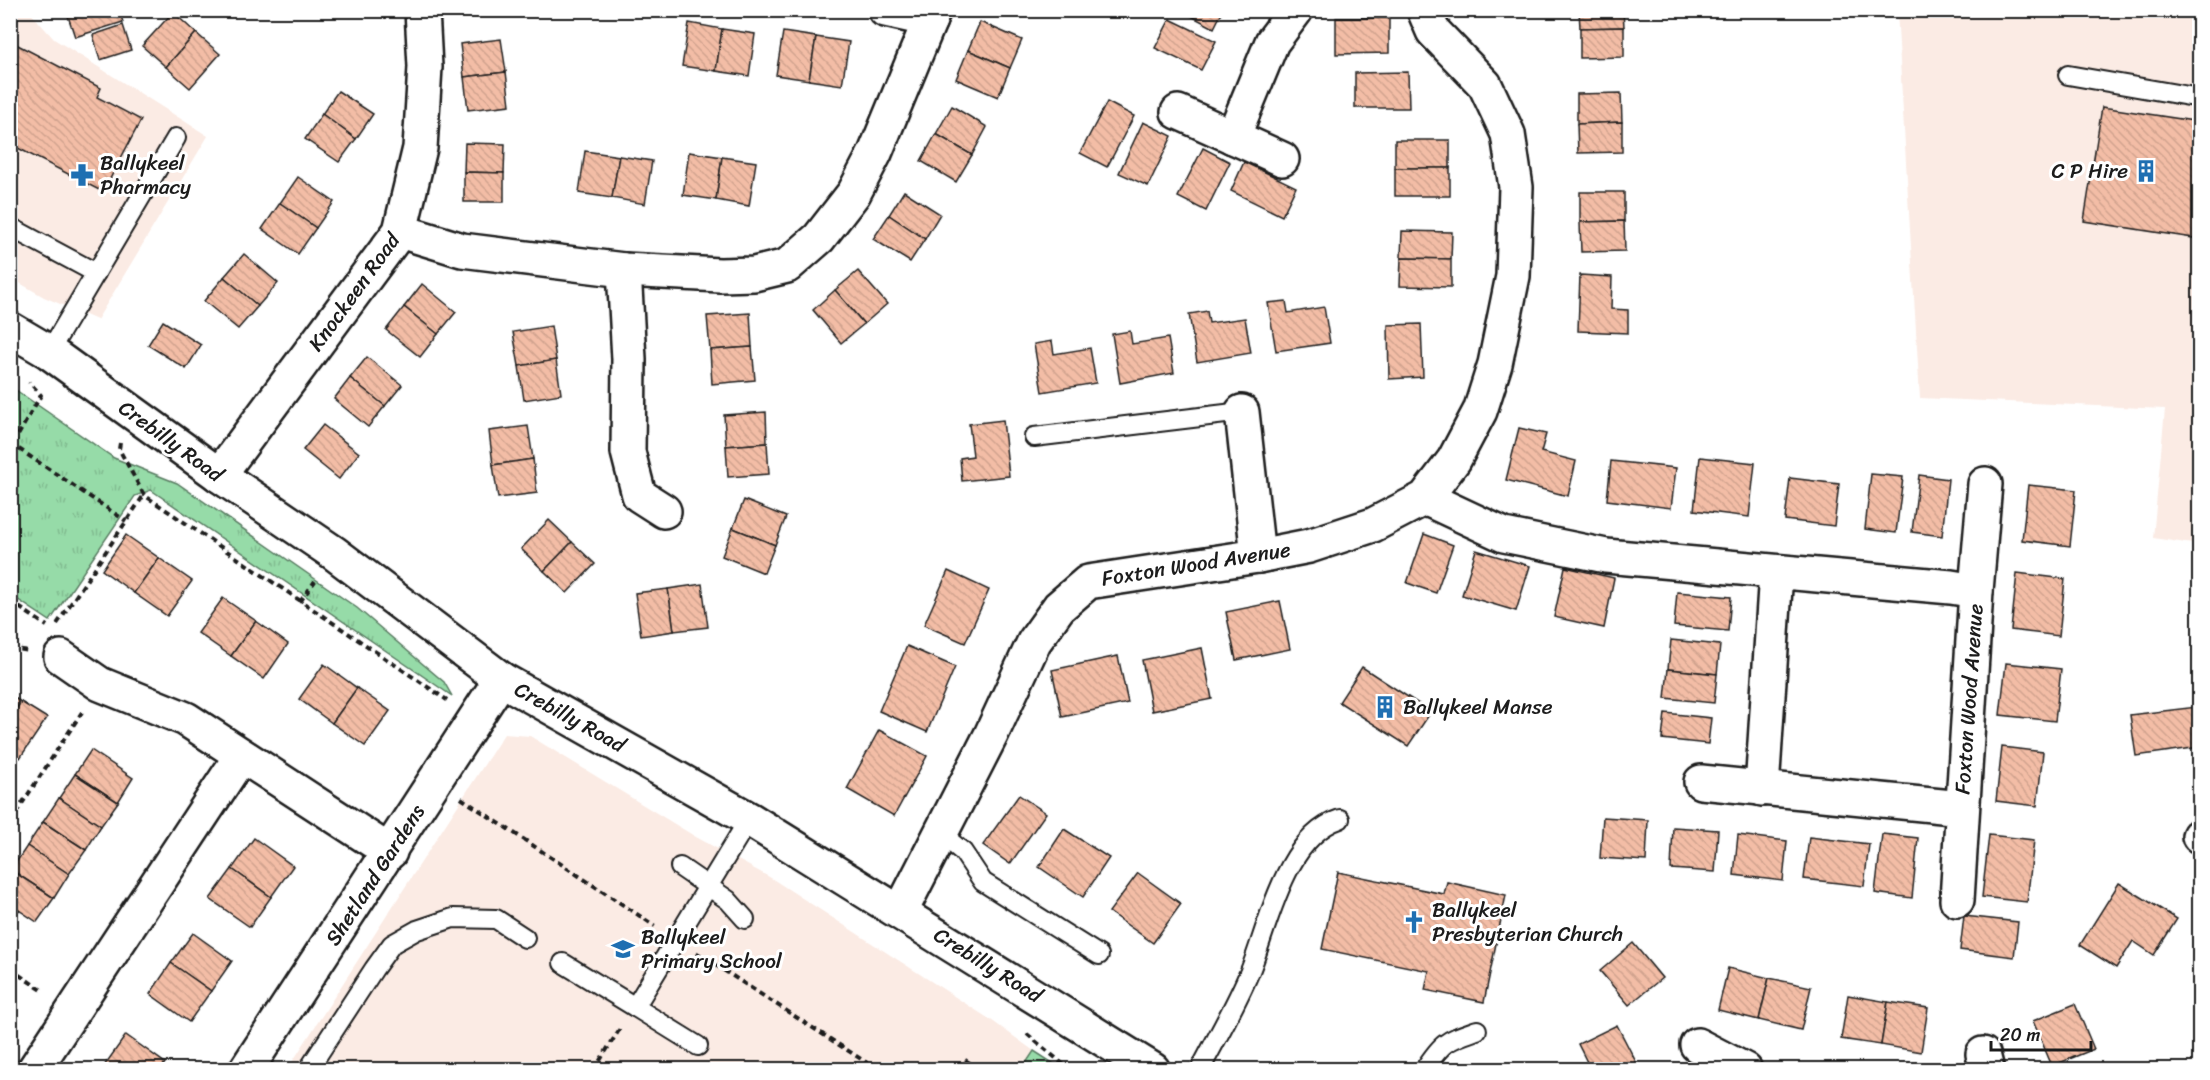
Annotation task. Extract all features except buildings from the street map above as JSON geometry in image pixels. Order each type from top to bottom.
[{"type":"street","name":"Knockeen Road","points":[[219,476],[400,231],[420,148],[425,67],[422,10]]},
{"type":"street","points":[[400,231],[462,250],[624,270],[720,275],[754,274],[787,266],[829,227],[854,193],[875,153],[932,15],[885,10]]},
{"type":"street","points":[[1233,137],[1272,42],[1296,10]]},
{"type":"street","name":"Foxton Wood Avenue","points":[[901,911],[1034,642],[1059,607],[1089,582],[1309,546],[1373,525],[1425,498],[1454,460],[1480,411],[1495,364],[1513,276],[1516,187],[1508,134],[1485,85],[1433,31],[1424,10]]},
{"type":"street","points":[[1178,112],[1282,159]]},
{"type":"street","points":[[624,270],[629,359],[628,452],[639,495],[664,511]]},
{"type":"street","name":"Crebilly Road","points":[[10,329],[49,352],[219,476],[334,553],[501,679],[749,819],[901,911],[1153,1070]]},
{"type":"street","points":[[1242,412],[1258,556]]},
{"type":"street","name":"Foxton Wood Avenue","points":[[1957,900],[1985,484]]},
{"type":"street","name":"Foxton Wood Avenue","points":[[1425,498],[1504,535],[1606,556],[1976,591]]},
{"type":"street","points":[[1762,789],[1776,572]]},
{"type":"street","points":[[61,657],[100,684],[186,719],[390,852]]},
{"type":"street","name":"Shetland Gardens","points":[[246,1070],[501,679]]},
{"type":"street","points":[[34,1070],[241,756]]},
{"type":"street","name":"Foxton Wood Avenue","points":[[1701,782],[1962,808]]},
{"type":"street","points":[[1697,1045],[1745,1070]]},
{"type":"lane","points":[[2068,75],[2199,98]]},
{"type":"lane","points":[[49,352],[176,138]]},
{"type":"lane","points":[[10,227],[96,273]]},
{"type":"lane","points":[[1034,437],[1242,412]]},
{"type":"lane","points":[[635,1007],[749,819]]},
{"type":"lane","points":[[1200,1070],[1249,973],[1282,882],[1300,852],[1325,824],[1340,819]]},
{"type":"lane","points":[[940,833],[963,852],[983,882],[1099,955]]},
{"type":"lane","points":[[680,867],[728,900],[745,919]]},
{"type":"lane","points":[[308,1070],[392,944],[417,930],[453,918],[496,919],[525,938]]},
{"type":"lane","points":[[563,963],[698,1046]]},
{"type":"lane","points":[[1424,1070],[1439,1047],[1446,1041],[1477,1030]]},
{"type":"path","points":[[26,379],[41,394],[12,443],[126,521]]},
{"type":"path","points":[[128,410],[119,449],[144,495],[475,719]]},
{"type":"path","points":[[10,601],[53,630],[144,495]]},
{"type":"path","points":[[11,819],[100,684]]},
{"type":"path","points":[[10,969],[74,1011]]},
{"type":"path","points":[[594,1070],[635,1007]]},
{"type":"path","points":[[965,1060],[981,1070]]},
{"type":"shaded area","points":[[11,11],[29,11],[54,39],[208,136],[97,320],[44,297],[11,278]]},
{"type":"shaded area","points":[[1897,11],[2199,11],[2199,545],[2153,538],[2165,409],[1920,398]]},
{"type":"shaded area","name":"Ballykeel Primary School","points":[[504,734],[530,736],[696,837],[771,878],[991,1020],[1034,1051],[1022,1070],[287,1070]]},
{"type":"green space","points":[[10,386],[114,458],[177,483],[357,608],[444,682],[452,696],[151,490],[135,496],[50,621],[11,595]]},
{"type":"green space","points":[[1034,1051],[1062,1069],[1022,1069]]},
{"type":"place","name":"C P Hire","points":[[2146,171]]},
{"type":"place","name":"Ballykeel Pharmacy","points":[[82,175]]},
{"type":"place","name":"Ballykeel Manse","points":[[1385,707]]},
{"type":"place","name":"Ballykeel Presbyterian Church","points":[[1414,922]]},
{"type":"place","name":"Ballykeel Primary School","points":[[623,949]]}]
